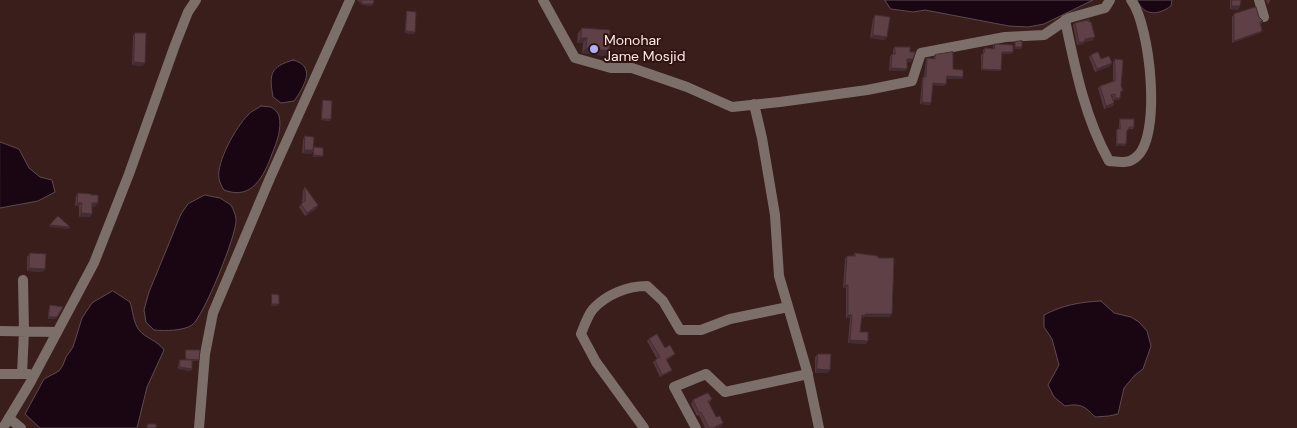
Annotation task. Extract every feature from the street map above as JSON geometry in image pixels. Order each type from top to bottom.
[{"type":"street","points":[[3,428],[35,374],[94,263],[129,174],[175,45],[188,12],[196,0]]},
{"type":"street","points":[[199,428],[205,354],[213,313],[270,178],[350,0]]},
{"type":"street","points":[[543,0],[575,58],[611,68],[632,68],[687,87],[732,106],[867,90],[912,81],[921,53],[1005,37],[1044,35],[1069,18],[1105,8],[1110,0]]},
{"type":"street","points":[[1065,20],[1072,56],[1097,140],[1109,161],[1124,162],[1136,158],[1147,142],[1152,109],[1145,38],[1140,16],[1131,0]]},
{"type":"street","points":[[1259,0],[1264,17]]},
{"type":"street","points":[[754,104],[762,138],[774,215],[779,276],[808,374],[819,428]]},
{"type":"street","points":[[22,374],[24,332],[23,280]]},
{"type":"street","points":[[644,428],[596,362],[580,334],[593,309],[611,295],[632,286],[647,286],[663,301],[680,330],[702,330],[730,319],[788,308]]},
{"type":"street","points":[[0,331],[57,332]]},
{"type":"street","points":[[0,374],[35,374]]},
{"type":"street","points":[[696,428],[674,387],[706,374],[725,392],[808,374]]},
{"type":"street","points":[[9,418],[21,428]]},
{"type":"shaded area","points":[[885,0],[1093,0],[1044,24],[1028,27],[1009,26],[925,10],[913,12],[891,9]]},
{"type":"shaded area","points":[[1137,0],[1172,0],[1171,6],[1157,13],[1152,13],[1140,6]]},
{"type":"shaded area","points":[[293,60],[305,67],[306,77],[294,101],[281,103],[273,97],[271,82],[273,72],[285,63]]},
{"type":"shaded area","points":[[261,106],[271,107],[277,112],[280,121],[276,145],[269,162],[261,178],[249,189],[234,193],[224,190],[219,180],[219,172],[224,154],[243,120]]},
{"type":"shaded area","points":[[0,142],[19,149],[29,168],[40,177],[52,180],[55,192],[38,201],[0,208]]},
{"type":"shaded area","points":[[205,195],[220,198],[231,205],[235,214],[235,227],[226,256],[204,307],[192,325],[179,329],[154,330],[146,322],[144,310],[149,292],[181,214],[188,204]]},
{"type":"shaded area","points":[[113,291],[130,302],[134,320],[139,330],[164,350],[147,387],[137,428],[40,428],[25,414],[44,379],[59,371],[63,365],[73,347],[82,318],[92,303]]},
{"type":"shaded area","points":[[1101,301],[1114,313],[1131,317],[1139,322],[1147,331],[1151,346],[1143,369],[1124,388],[1118,414],[1095,417],[1082,406],[1065,406],[1054,397],[1048,385],[1059,365],[1052,339],[1044,327],[1044,315],[1072,305]]},
{"type":"building","points":[[360,0],[374,0],[373,4],[364,4]]},
{"type":"building","points":[[1232,0],[1241,0],[1240,6],[1232,6]]},
{"type":"building","points":[[1256,7],[1259,17],[1263,21],[1260,22],[1262,31],[1234,41],[1234,14]]},
{"type":"building","points":[[407,11],[416,12],[415,32],[406,31]]},
{"type":"building","points":[[875,15],[890,17],[887,37],[873,35]]},
{"type":"building","points":[[1089,20],[1095,37],[1085,39],[1085,41],[1079,43],[1075,23]]},
{"type":"building","points":[[582,28],[610,30],[609,51],[586,48],[587,38],[581,38]]},
{"type":"building","points":[[135,33],[146,33],[145,63],[134,62]]},
{"type":"building","points":[[1022,41],[1022,47],[1015,47],[1015,42]]},
{"type":"building","points":[[995,44],[1013,45],[1013,52],[1002,52],[1001,70],[982,69],[985,48],[994,49]]},
{"type":"building","points":[[895,47],[910,47],[910,52],[915,52],[913,59],[907,59],[907,69],[891,68],[892,54],[895,54]]},
{"type":"building","points":[[953,52],[953,69],[963,70],[963,77],[947,76],[946,84],[933,83],[931,103],[922,102],[923,77],[926,77],[927,58],[935,59],[935,55]]},
{"type":"building","points":[[1098,52],[1101,59],[1109,56],[1112,63],[1097,69],[1091,55]]},
{"type":"building","points":[[1115,59],[1123,60],[1121,86],[1123,91],[1121,91],[1120,98],[1115,98],[1115,94],[1111,95],[1114,103],[1106,106],[1100,86],[1115,81]]},
{"type":"building","points":[[323,100],[332,101],[331,119],[322,119]]},
{"type":"building","points":[[1120,119],[1134,119],[1134,127],[1129,127],[1127,130],[1126,144],[1117,144],[1117,129],[1120,129]]},
{"type":"building","points":[[305,136],[314,137],[313,150],[305,150]]},
{"type":"building","points":[[314,147],[323,148],[323,156],[314,155]]},
{"type":"building","points":[[305,187],[318,205],[307,213],[301,204],[305,201]]},
{"type":"building","points":[[78,193],[98,195],[98,203],[92,203],[92,214],[81,213],[82,203],[78,203]]},
{"type":"building","points":[[58,216],[70,227],[50,225]]},
{"type":"building","points":[[30,253],[46,254],[45,269],[29,268]]},
{"type":"building","points":[[855,253],[878,256],[878,258],[894,258],[892,314],[862,315],[860,332],[868,332],[868,341],[850,340],[852,315],[848,315],[848,285],[845,285],[847,256],[855,256]]},
{"type":"building","points":[[272,294],[279,295],[279,304],[272,304]]},
{"type":"building","points":[[50,305],[63,307],[57,317],[49,317]]},
{"type":"building","points":[[657,334],[665,348],[670,345],[675,354],[666,359],[672,370],[662,375],[655,360],[660,357],[649,339]]},
{"type":"building","points":[[186,350],[200,350],[199,360],[186,359]]},
{"type":"building","points":[[818,354],[831,354],[830,370],[817,369]]},
{"type":"building","points":[[180,360],[192,360],[192,369],[180,367]]},
{"type":"building","points":[[708,393],[712,399],[708,401],[716,417],[720,416],[723,423],[713,428],[709,428],[693,400]]},
{"type":"building","points":[[148,424],[156,424],[156,428],[147,428]]},
{"type":"place","name":"Monohar Jame Mosjid","points":[[594,49]]}]
